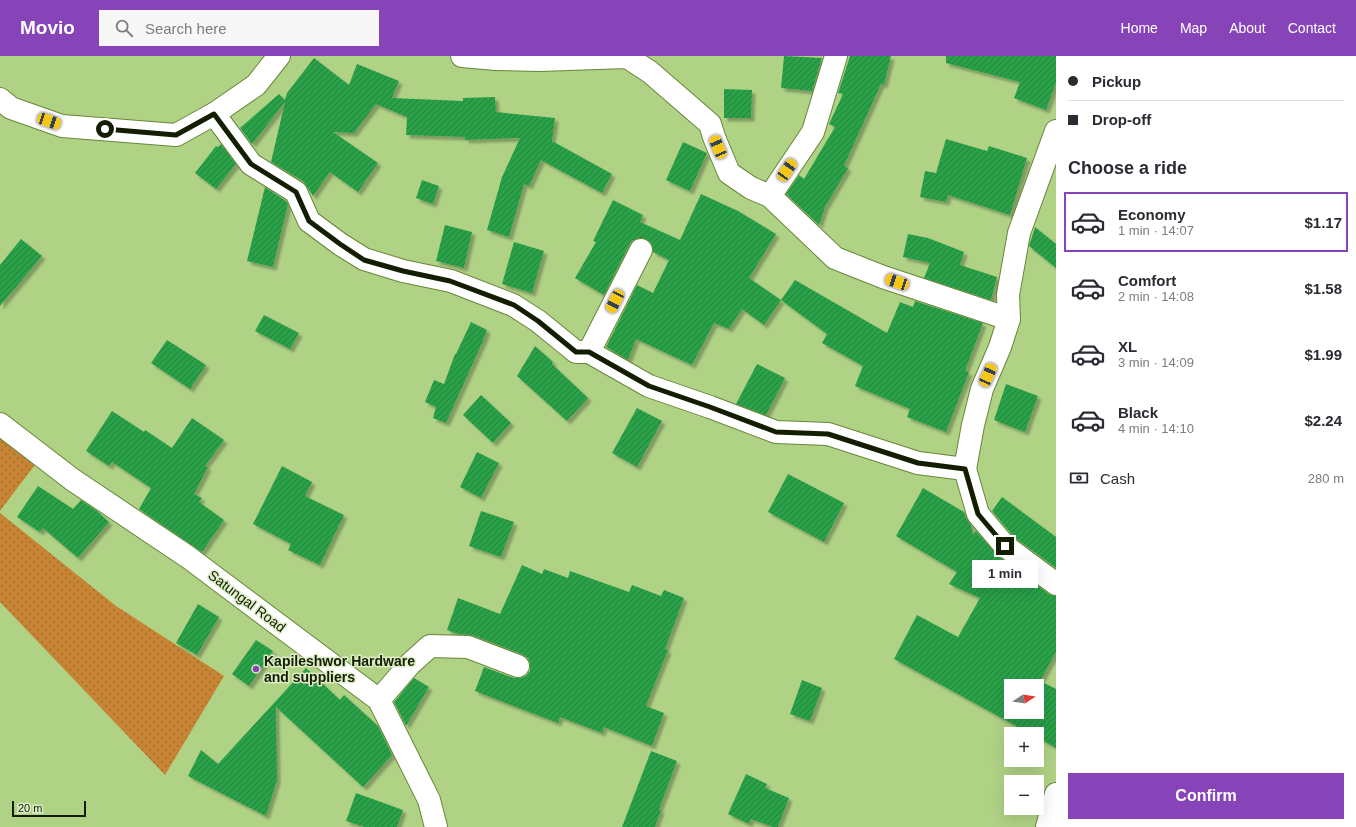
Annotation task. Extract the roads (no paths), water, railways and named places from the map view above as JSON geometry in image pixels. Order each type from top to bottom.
[{"type":"street","points":[[0,99],[11,108],[62,126],[176,135],[214,114],[256,85],[279,56]]},
{"type":"street","points":[[462,56],[496,59],[540,60],[627,56],[650,72],[710,124],[729,173],[751,188],[770,196],[835,258],[883,277],[1009,319]]},
{"type":"street","points":[[770,196],[813,132],[836,56]]},
{"type":"street","points":[[214,114],[251,164],[296,192],[309,221],[364,260],[403,271],[450,281],[514,305],[538,321],[576,352],[589,352],[649,386],[776,432],[828,434],[918,463],[965,469]]},
{"type":"street","points":[[1056,131],[1019,232],[1008,295],[1009,319],[1000,347],[982,389],[973,425],[965,469],[978,514],[1005,546],[1056,584]]},
{"type":"street","points":[[589,352],[641,250]]},
{"type":"street","name":"Satungal Road","points":[[0,424],[73,480],[188,557],[379,700],[429,800],[436,827]]},
{"type":"street","points":[[379,700],[410,664],[430,646],[468,647],[518,666]]},
{"type":"street","points":[[1046,827],[1056,794]]},
{"type":"place","name":"Kapileshwor Hardware and suppliers","points":[[256,669]]}]
